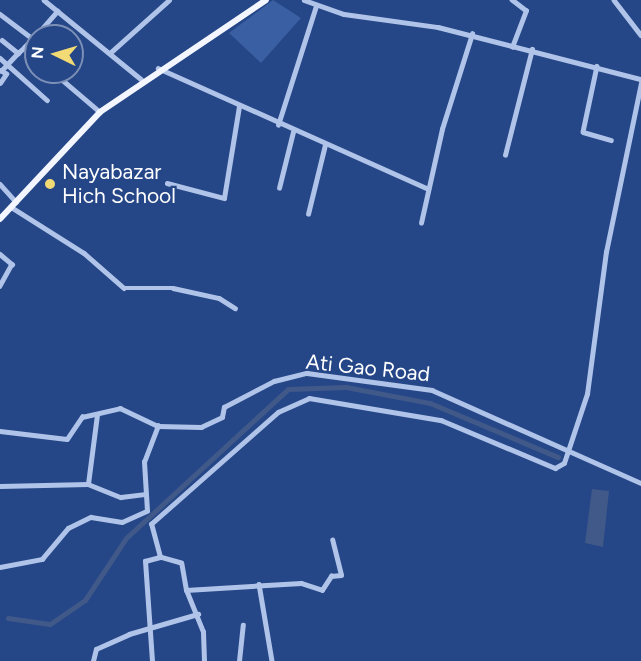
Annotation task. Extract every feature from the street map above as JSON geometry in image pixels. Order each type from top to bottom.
[{"type":"main road","points":[[0,219],[100,112],[141,80],[266,0]]},
{"type":"street","points":[[44,0],[110,52],[141,80]]},
{"type":"street","points":[[110,52],[170,0]]},
{"type":"street","points":[[160,557],[152,524],[278,412],[309,398],[441,420],[555,468],[570,453],[587,394],[606,252],[641,81],[597,66],[532,49],[512,47],[472,34],[316,6],[304,0]]},
{"type":"street","points":[[512,0],[526,11],[512,47]]},
{"type":"street","points":[[614,0],[641,35]]},
{"type":"street","points":[[278,125],[316,6]]},
{"type":"street","points":[[45,24],[57,10]]},
{"type":"street","points":[[0,14],[24,32]]},
{"type":"street","points":[[421,223],[428,189],[472,34]]},
{"type":"street","points":[[1,41],[18,53]]},
{"type":"street","points":[[0,83],[7,64],[24,48]]},
{"type":"street","points":[[505,155],[532,49]]},
{"type":"street","points":[[0,58],[47,99]]},
{"type":"street","points":[[597,66],[583,132],[610,140]]},
{"type":"street","points":[[158,69],[293,132],[428,189]]},
{"type":"street","points":[[68,84],[100,112]]},
{"type":"street","points":[[167,183],[224,198],[239,106]]},
{"type":"street","points":[[279,188],[293,132]]},
{"type":"street","points":[[308,214],[325,145]]},
{"type":"street","points":[[0,184],[13,205],[67,241],[124,288],[173,288],[219,298],[235,308]]},
{"type":"street","points":[[0,254],[12,264],[0,286]]},
{"type":"street","name":"Ati Gao Road","points":[[0,431],[67,439],[82,417],[120,408],[158,426],[201,427],[222,417],[224,407],[266,390],[273,381],[307,373],[432,390],[641,483]]},
{"type":"street","points":[[88,484],[97,415]]},
{"type":"street","points":[[0,567],[42,559],[68,528],[92,516],[122,522],[147,511],[144,494],[144,462],[158,426]]},
{"type":"street","points":[[0,486],[88,484],[120,497],[144,494]]},
{"type":"street","points":[[186,590],[301,583],[322,590],[331,576],[341,575],[332,540]]},
{"type":"street","points":[[152,661],[147,630],[145,561],[160,557],[181,563],[186,590],[198,614],[204,661]]},
{"type":"street","points":[[260,584],[272,661]]},
{"type":"street","points":[[93,661],[96,649],[198,614]]},
{"type":"street","points":[[239,661],[243,625]]},
{"type":"shaded area","points":[[273,0],[301,18],[261,63],[229,33]]},
{"type":"shaded area","points":[[592,489],[609,491],[603,547],[585,543]]},
{"type":"waterway","points":[[8,618],[50,624],[85,600],[126,538],[288,389],[346,387],[430,403],[558,457]]},
{"type":"place","name":"Nayabazar Hich School","points":[[50,184]]}]
